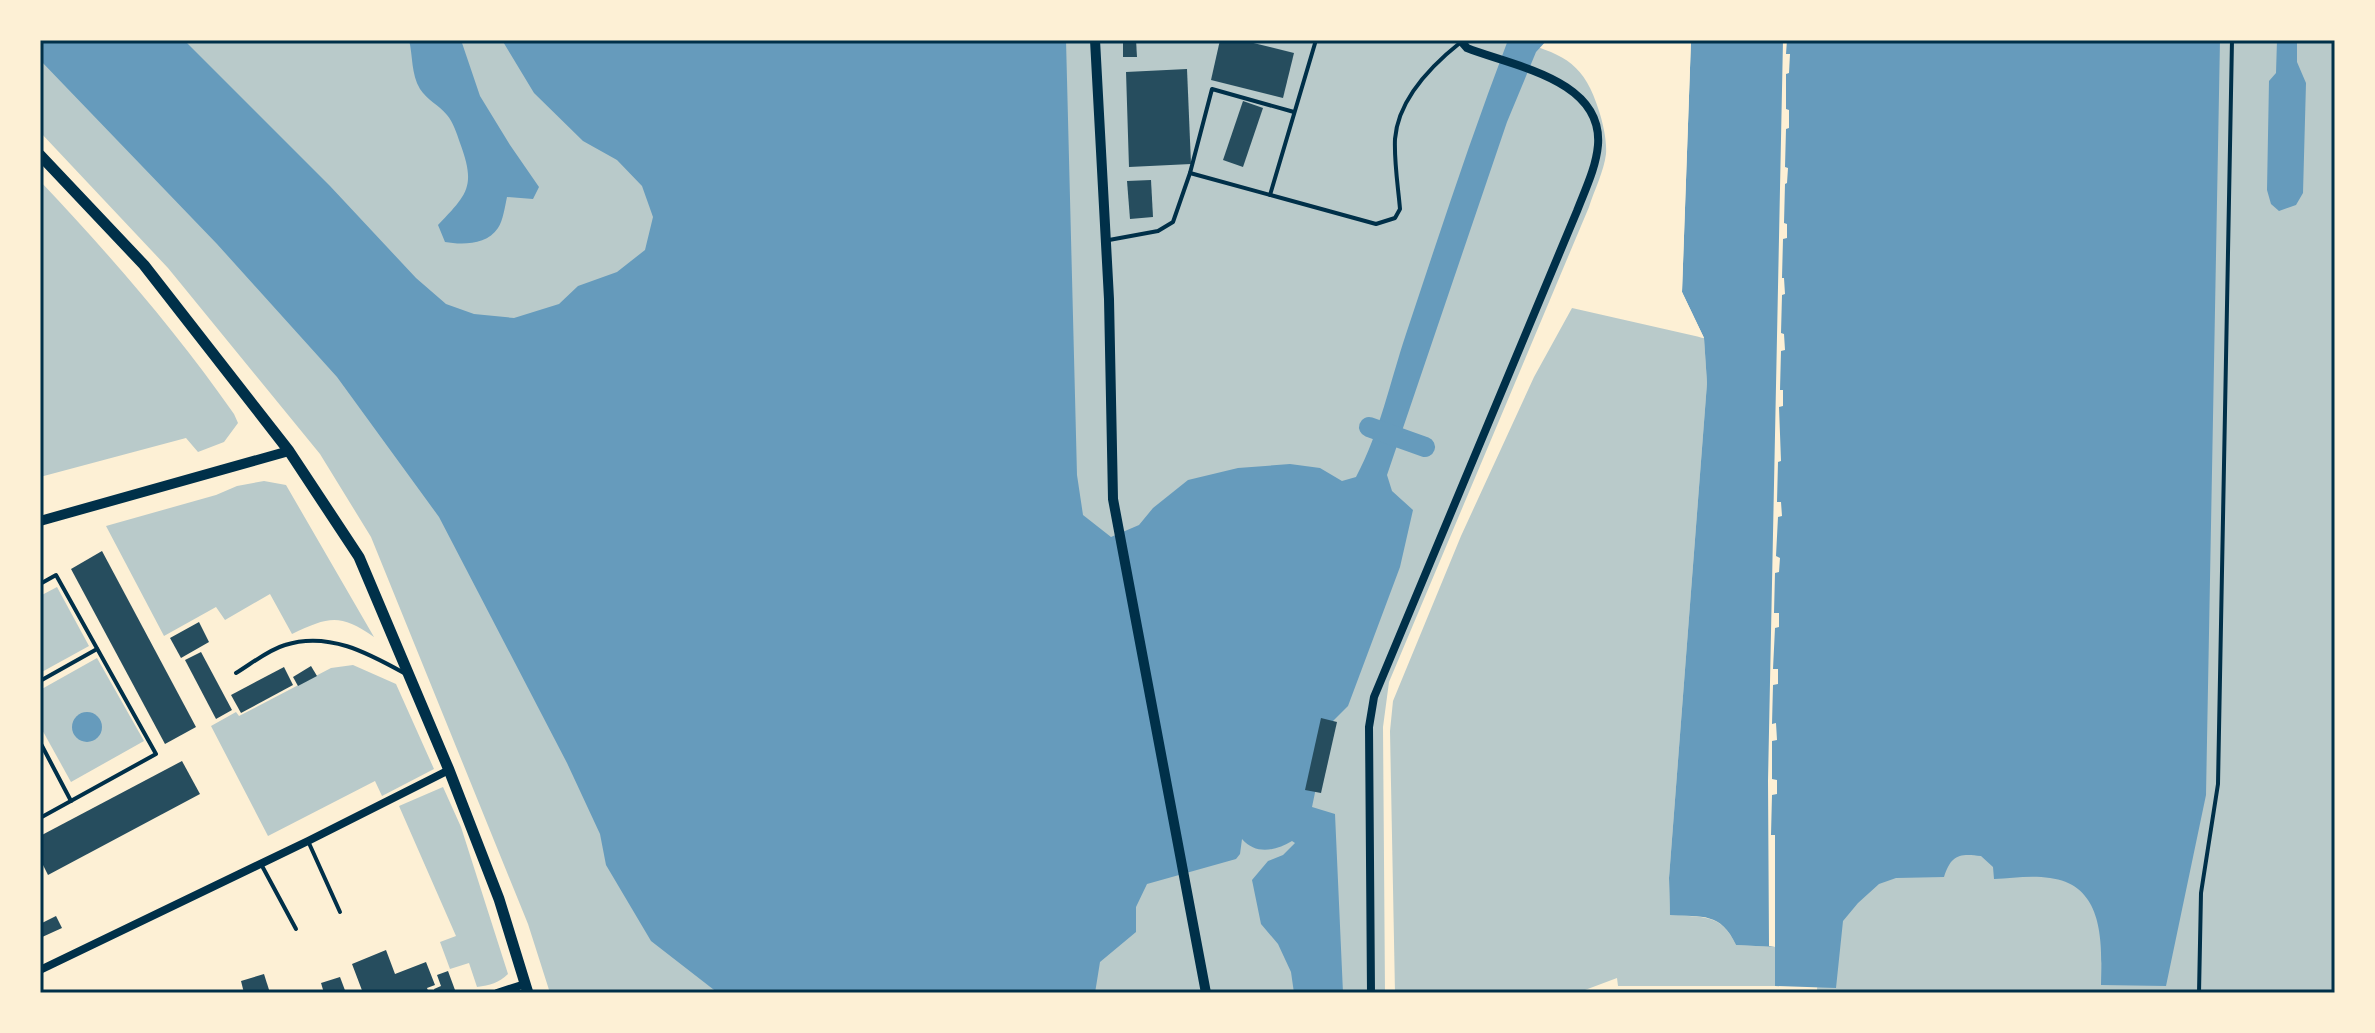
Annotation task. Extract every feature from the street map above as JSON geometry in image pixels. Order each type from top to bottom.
[{"type":"main road","points":[[40,155],[144,265],[289,451],[359,557],[449,770],[499,899],[527,988]]},
{"type":"street","points":[[1095,40],[1106,241],[1113,499],[1206,993]]},
{"type":"street","points":[[1371,993],[1369,727],[1374,697],[1577,211],[1596,154],[1596,132],[1587,109],[1572,91],[1557,80],[1474,51],[1461,41]]},
{"type":"street","points":[[40,521],[289,451]]},
{"type":"street","points":[[40,970],[449,770]]},
{"type":"street","points":[[497,993],[527,988]]},
{"type":"lane","points":[[1270,195],[1316,40]]},
{"type":"lane","points":[[2199,993],[2201,893],[2218,784],[2232,40]]},
{"type":"lane","points":[[1190,173],[1376,224],[1395,218],[1400,209],[1395,136],[1405,108],[1429,71],[1461,41]]},
{"type":"lane","points":[[1106,241],[1158,231],[1173,222],[1190,173],[1212,89],[1294,112]]},
{"type":"lane","points":[[40,584],[56,575],[156,754],[40,818]]},
{"type":"lane","points":[[236,673],[284,645],[309,642],[339,643],[367,652],[410,676]]},
{"type":"lane","points":[[40,681],[98,649]]},
{"type":"lane","points":[[40,742],[71,801]]},
{"type":"lane","points":[[308,841],[340,912]]},
{"type":"lane","points":[[261,864],[296,929]]},
{"type":"shaded area","points":[[40,40],[1515,40],[1546,50],[1569,62],[1586,81],[1599,111],[1606,143],[1603,167],[1589,207],[1389,682],[1383,727],[1385,993],[550,993],[528,924],[371,537],[320,454],[168,268],[40,132]]},
{"type":"shaded area","points":[[1841,40],[2335,40],[2335,993],[1817,993]]},
{"type":"shaded area","points":[[40,181],[142,294],[234,414],[238,423],[224,442],[198,452],[186,438],[40,477]]},
{"type":"shaded area","points":[[1572,308],[1704,338],[1707,383],[1669,878],[1670,914],[1717,922],[1736,945],[1775,947],[1775,986],[1618,986],[1617,978],[1577,993],[1395,993],[1390,731],[1393,701],[1461,536],[1534,377]]},
{"type":"shaded area","points":[[264,481],[286,485],[374,637],[352,624],[334,620],[292,634],[270,594],[225,620],[216,607],[164,636],[106,526],[216,495],[237,486]]},
{"type":"shaded area","points":[[57,587],[89,646],[40,673],[40,596]]},
{"type":"shaded area","points":[[97,658],[144,741],[71,782],[40,726],[40,690]]},
{"type":"shaded area","points":[[353,665],[396,684],[434,769],[382,796],[375,781],[268,836],[211,726],[236,712],[239,716],[331,668]]},
{"type":"shaded area","points":[[443,787],[461,827],[508,974],[498,982],[477,987],[469,963],[450,969],[440,942],[456,936],[399,806]]},
{"type":"water","points":[[40,40],[184,40],[330,186],[416,278],[446,304],[474,314],[514,318],[559,304],[578,286],[617,272],[645,250],[653,217],[642,186],[617,160],[583,141],[534,93],[502,40],[1066,40],[1077,475],[1083,515],[1111,537],[1139,525],[1153,508],[1188,480],[1238,468],[1290,464],[1320,468],[1342,481],[1356,477],[1378,425],[1443,223],[1508,40],[1547,40],[1536,52],[1507,122],[1387,475],[1392,491],[1413,510],[1400,567],[1348,706],[1329,725],[1312,807],[1335,814],[1343,993],[1294,993],[1291,972],[1278,944],[1261,924],[1252,880],[1268,861],[1283,855],[1295,843],[1292,841],[1266,850],[1253,847],[1242,839],[1236,859],[1147,884],[1136,907],[1136,932],[1100,962],[1095,993],[718,993],[651,941],[606,865],[600,834],[567,763],[439,517],[337,377],[217,244],[40,60]]},
{"type":"water","points":[[409,40],[461,40],[480,96],[539,187],[533,199],[507,197],[498,228],[481,241],[445,242],[438,225],[462,197],[468,170],[451,121],[417,83]]},
{"type":"water","points":[[1691,40],[2220,40],[2206,795],[2166,986],[2101,985],[2100,935],[2091,904],[2081,892],[2068,883],[2050,878],[1994,879],[1993,867],[1981,856],[1957,857],[1944,877],[1896,878],[1879,884],[1858,903],[1843,921],[1836,988],[1775,986],[1775,947],[1736,945],[1724,927],[1709,918],[1670,915],[1669,878],[1707,383],[1704,338],[1682,292]]},
{"type":"water","points":[[2277,40],[2297,40],[2297,62],[2306,83],[2303,193],[2296,205],[2279,211],[2271,204],[2267,190],[2269,81],[2276,73]]},
{"type":"water","points":[[87,712],[97,717],[102,727],[97,737],[87,742],[77,737],[72,727],[77,717]]},
{"type":"pier","points":[[1687,40],[1691,40],[1682,292],[1704,338],[1699,337],[1678,293]]},
{"type":"pier","points":[[1783,40],[1787,40],[1786,54],[1790,54],[1789,73],[1786,74],[1789,128],[1786,129],[1785,167],[1788,168],[1784,223],[1787,224],[1787,238],[1783,239],[1782,278],[1785,294],[1782,295],[1781,333],[1784,334],[1785,350],[1781,351],[1780,390],[1783,390],[1783,406],[1779,407],[1781,461],[1778,462],[1777,502],[1781,502],[1782,516],[1778,517],[1776,556],[1780,558],[1779,572],[1775,573],[1774,613],[1779,613],[1773,669],[1778,669],[1778,684],[1773,685],[1772,724],[1776,723],[1777,740],[1772,741],[1772,779],[1777,780],[1777,794],[1772,795],[1771,835],[1775,835],[1775,947],[1769,946],[1768,781]]},
{"type":"building","points":[[1123,40],[1136,40],[1137,57],[1123,57]]},
{"type":"building","points":[[1220,40],[1241,40],[1294,53],[1283,98],[1211,80]]},
{"type":"building","points":[[1187,69],[1191,164],[1129,167],[1126,72]]},
{"type":"building","points":[[1243,101],[1263,108],[1243,167],[1223,160]]},
{"type":"building","points":[[1151,180],[1153,217],[1130,219],[1127,181]]},
{"type":"building","points":[[102,551],[196,727],[165,744],[71,569]]},
{"type":"building","points":[[199,622],[209,642],[181,658],[170,638]]},
{"type":"building","points":[[201,652],[232,710],[216,719],[185,660]]},
{"type":"building","points":[[311,666],[317,676],[298,686],[293,677]]},
{"type":"building","points":[[284,667],[293,685],[241,713],[231,695]]},
{"type":"building","points":[[1321,718],[1337,722],[1321,793],[1305,790]]},
{"type":"building","points":[[182,761],[200,794],[48,875],[40,859],[40,836]]},
{"type":"building","points":[[56,916],[62,928],[40,938],[40,924]]},
{"type":"building","points":[[386,950],[395,974],[426,962],[435,985],[427,988],[429,993],[363,993],[352,964]]},
{"type":"building","points":[[448,971],[455,990],[435,993],[434,989],[441,986],[437,975]]},
{"type":"building","points":[[264,974],[270,993],[244,993],[241,981]]},
{"type":"building","points":[[340,977],[346,993],[324,993],[321,983]]},
{"type":"waterway","points":[[1369,427],[1425,447]]}]
